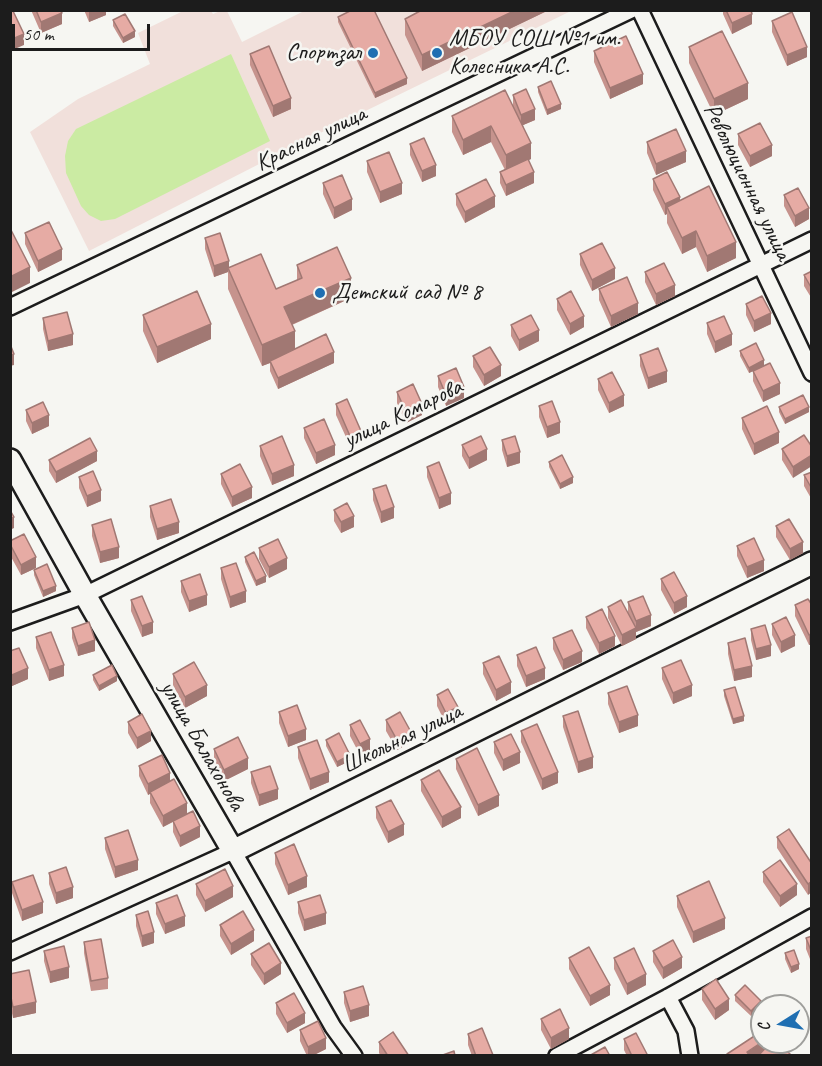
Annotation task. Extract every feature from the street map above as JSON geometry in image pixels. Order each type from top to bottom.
[{"type":"street","name":"Красная улица","points":[[10,307],[631,10]]},
{"type":"street","name":"Революционная улица","points":[[640,10],[812,374]]},
{"type":"street","name":"улица Комарова","points":[[10,622],[85,595],[812,240]]},
{"type":"street","name":"улица Балахонова","points":[[10,460],[333,1027],[354,1056]]},
{"type":"street","name":"Школьная улица","points":[[10,952],[233,851],[812,563]]},
{"type":"street","points":[[557,1056],[812,917]]},
{"type":"street","points":[[668,997],[686,1031],[690,1056]]},
{"type":"shaded area","points":[[183,11],[211,11],[213,14],[227,11],[242,42],[304,11],[571,11],[314,136],[89,251],[30,132],[78,99],[150,64],[138,33]]},
{"type":"green space","points":[[231,54],[270,141],[115,219],[101,221],[89,215],[81,206],[66,173],[65,156],[68,141],[76,129]]},
{"type":"building","points":[[36,10],[60,10],[62,13],[41,22]]},
{"type":"building","name":"Спортзал","points":[[352,10],[374,10],[407,78],[375,93],[338,17]]},
{"type":"building","points":[[422,10],[516,10],[422,55],[405,19]]},
{"type":"building","points":[[726,10],[751,10],[752,14],[732,23]]},
{"type":"building","points":[[13,11],[24,34],[10,40],[10,12]]},
{"type":"building","points":[[792,12],[807,47],[787,55],[772,21]]},
{"type":"building","points":[[125,14],[135,31],[123,38],[113,20]]},
{"type":"building","points":[[722,31],[748,83],[714,99],[689,47]]},
{"type":"building","points":[[626,36],[643,74],[610,88],[594,51]]},
{"type":"building","points":[[269,46],[291,98],[273,106],[250,54]]},
{"type":"building","points":[[551,81],[561,104],[547,110],[538,87]]},
{"type":"building","points":[[526,89],[535,109],[521,115],[513,95]]},
{"type":"building","points":[[505,90],[531,143],[506,155],[491,126],[463,140],[452,116]]},
{"type":"building","points":[[760,123],[772,145],[750,156],[738,134]]},
{"type":"building","points":[[676,129],[686,151],[656,164],[647,142]]},
{"type":"building","points":[[424,138],[436,165],[422,171],[410,144]]},
{"type":"building","points":[[389,152],[402,183],[380,192],[367,161]]},
{"type":"building","points":[[528,159],[534,172],[506,185],[500,172]]},
{"type":"building","points":[[667,172],[680,197],[665,204],[653,179]]},
{"type":"building","points":[[342,175],[352,199],[334,208],[323,183]]},
{"type":"building","points":[[486,179],[495,196],[465,212],[456,194]]},
{"type":"building","points":[[709,186],[736,242],[707,256],[696,231],[682,238],[667,207]]},
{"type":"building","points":[[798,188],[809,208],[795,216],[784,195]]},
{"type":"building","points":[[49,222],[62,249],[38,261],[25,233]]},
{"type":"building","points":[[10,228],[30,267],[10,277]]},
{"type":"building","points":[[220,233],[229,261],[214,266],[205,238]]},
{"type":"building","points":[[602,243],[615,268],[592,280],[580,254]]},
{"type":"building","points":[[337,247],[351,278],[284,307],[295,331],[262,345],[228,268],[261,254],[276,289],[302,278],[297,265]]},
{"type":"building","points":[[664,263],[675,285],[656,294],[645,272]]},
{"type":"building","points":[[812,271],[812,289],[804,275]]},
{"type":"building","points":[[627,277],[638,303],[611,316],[599,289]]},
{"type":"building","points":[[197,291],[211,324],[157,347],[143,315]]},
{"type":"building","points":[[571,291],[584,316],[570,324],[557,299]]},
{"type":"building","points":[[762,296],[771,313],[754,321],[746,304]]},
{"type":"building","points":[[67,312],[73,334],[48,341],[43,318]]},
{"type":"building","points":[[531,315],[539,330],[519,340],[511,325]]},
{"type":"building","points":[[724,316],[732,334],[715,342],[707,323]]},
{"type":"building","points":[[326,334],[334,352],[278,378],[270,361]]},
{"type":"building","points":[[756,343],[764,360],[749,368],[740,351]]},
{"type":"building","points":[[10,344],[14,354],[10,356]]},
{"type":"building","points":[[490,347],[501,365],[484,375],[473,356]]},
{"type":"building","points":[[658,348],[667,371],[648,378],[640,355]]},
{"type":"building","points":[[770,363],[780,383],[763,391],[753,371]]},
{"type":"building","points":[[456,368],[464,387],[446,395],[438,376]]},
{"type":"building","points":[[612,372],[624,395],[609,403],[598,379]]},
{"type":"building","points":[[413,384],[422,404],[406,412],[397,392]]},
{"type":"building","points":[[803,395],[809,407],[785,419],[779,407]]},
{"type":"building","points":[[347,399],[361,431],[350,436],[336,404]]},
{"type":"building","points":[[552,401],[560,422],[547,427],[539,406]]},
{"type":"building","points":[[43,402],[49,415],[32,423],[26,410]]},
{"type":"building","points":[[767,406],[779,432],[754,444],[742,418]]},
{"type":"building","points":[[324,419],[335,445],[316,453],[304,428]]},
{"type":"building","points":[[804,435],[812,447],[812,455],[793,467],[782,449]]},
{"type":"building","points":[[282,436],[294,465],[272,474],[260,446]]},
{"type":"building","points":[[481,436],[487,449],[469,458],[462,445]]},
{"type":"building","points":[[515,436],[520,452],[507,456],[502,440]]},
{"type":"building","points":[[90,438],[97,451],[56,472],[49,460]]},
{"type":"building","points":[[562,455],[573,477],[560,484],[549,462]]},
{"type":"building","points":[[439,462],[451,493],[439,498],[427,467]]},
{"type":"building","points":[[240,464],[252,487],[232,497],[221,474]]},
{"type":"building","points":[[93,471],[101,490],[87,496],[79,477]]},
{"type":"building","points":[[812,472],[812,489],[804,475]]},
{"type":"building","points":[[386,485],[394,507],[381,512],[373,489]]},
{"type":"building","points":[[171,499],[179,522],[157,529],[150,506]]},
{"type":"building","points":[[347,503],[354,516],[341,522],[334,510]]},
{"type":"building","points":[[111,519],[119,547],[100,552],[92,525]]},
{"type":"building","points":[[789,519],[803,542],[790,549],[776,526]]},
{"type":"building","points":[[24,534],[36,557],[21,565],[10,541]]},
{"type":"building","points":[[754,538],[764,560],[747,567],[737,546]]},
{"type":"building","points":[[278,539],[287,558],[269,567],[259,548]]},
{"type":"building","points":[[254,552],[266,576],[256,581],[245,557]]},
{"type":"building","points":[[236,563],[246,591],[230,597],[221,568]]},
{"type":"building","points":[[47,564],[56,586],[43,591],[34,570]]},
{"type":"building","points":[[674,572],[687,596],[674,603],[661,579]]},
{"type":"building","points":[[200,574],[207,595],[189,601],[181,581]]},
{"type":"building","points":[[142,596],[153,622],[142,626],[131,600]]},
{"type":"building","points":[[643,596],[651,615],[636,621],[628,602]]},
{"type":"building","points":[[808,599],[812,605],[812,633],[809,635],[795,605]]},
{"type":"building","points":[[621,600],[636,628],[622,635],[608,607]]},
{"type":"building","points":[[602,609],[615,636],[599,643],[586,617]]},
{"type":"building","points":[[786,617],[795,635],[781,642],[772,624]]},
{"type":"building","points":[[89,622],[95,640],[78,646],[72,628]]},
{"type":"building","points":[[765,625],[771,645],[756,649],[751,629]]},
{"type":"building","points":[[572,630],[582,651],[563,660],[553,638]]},
{"type":"building","points":[[51,632],[64,665],[49,670],[36,637]]},
{"type":"building","points":[[745,638],[752,666],[734,670],[728,643]]},
{"type":"building","points":[[536,647],[545,668],[526,676],[517,655]]},
{"type":"building","points":[[19,648],[28,668],[12,675],[10,651]]},
{"type":"building","points":[[499,656],[511,682],[496,690],[483,663]]},
{"type":"building","points":[[681,660],[692,685],[673,693],[662,668]]},
{"type":"building","points":[[194,662],[207,685],[185,697],[173,674]]},
{"type":"building","points":[[112,665],[117,676],[99,686],[93,675]]},
{"type":"building","points":[[627,686],[638,715],[619,722],[608,693]]},
{"type":"building","points":[[735,687],[744,716],[733,719],[724,690]]},
{"type":"building","points":[[448,689],[458,707],[446,713],[437,695]]},
{"type":"building","points":[[297,705],[306,729],[288,736],[279,712]]},
{"type":"building","points":[[578,711],[593,757],[578,762],[563,716]]},
{"type":"building","points":[[400,712],[411,732],[397,740],[386,720]]},
{"type":"building","points":[[142,714],[151,731],[137,738],[128,722]]},
{"type":"building","points":[[360,720],[370,739],[360,744],[350,725]]},
{"type":"building","points":[[537,724],[558,772],[542,779],[521,731]]},
{"type":"building","points":[[339,733],[350,755],[337,762],[326,740]]},
{"type":"building","points":[[511,734],[520,752],[503,760],[494,742]]},
{"type":"building","points":[[238,737],[248,758],[224,770],[214,749]]},
{"type":"building","points":[[317,740],[329,772],[310,779],[298,747]]},
{"type":"building","points":[[477,748],[499,795],[478,805],[456,759]]},
{"type":"building","points":[[162,755],[170,773],[148,784],[139,766]]},
{"type":"building","points":[[270,766],[278,789],[259,795],[251,772]]},
{"type":"building","points":[[439,770],[461,807],[442,817],[421,780]]},
{"type":"building","points":[[174,779],[187,803],[163,816],[150,792]]},
{"type":"building","points":[[391,800],[404,824],[388,832],[376,807]]},
{"type":"building","points":[[193,811],[200,826],[180,836],[173,821]]},
{"type":"building","points":[[789,829],[812,864],[812,881],[808,884],[777,837]]},
{"type":"building","points":[[128,830],[138,860],[115,867],[105,838]]},
{"type":"building","points":[[294,844],[307,876],[288,885],[275,853]]},
{"type":"building","points":[[780,860],[797,884],[780,896],[763,872]]},
{"type":"building","points":[[66,867],[73,887],[56,893],[49,873]]},
{"type":"building","points":[[225,869],[233,886],[205,901],[196,884]]},
{"type":"building","points":[[33,875],[43,902],[22,910],[12,882]]},
{"type":"building","points":[[709,881],[725,918],[693,932],[677,896]]},
{"type":"building","points":[[177,895],[185,916],[165,924],[156,903]]},
{"type":"building","points":[[320,895],[326,913],[304,920],[298,902]]},
{"type":"building","points":[[148,911],[154,932],[142,936],[136,915]]},
{"type":"building","points":[[243,911],[254,930],[231,944],[220,925]]},
{"type":"building","points":[[812,936],[812,953],[806,938]]},
{"type":"building","points":[[101,939],[108,978],[91,981],[84,942]]},
{"type":"building","points":[[673,940],[682,957],[663,968],[653,951]]},
{"type":"building","points":[[269,943],[281,963],[264,974],[251,954]]},
{"type":"building","points":[[64,946],[69,967],[50,972],[44,951]]},
{"type":"building","points":[[589,947],[610,985],[590,996],[569,958]]},
{"type":"building","points":[[634,948],[646,974],[627,984],[614,958]]},
{"type":"building","points":[[794,950],[799,964],[791,967],[785,953]]},
{"type":"building","points":[[29,970],[36,1002],[13,1007],[10,974]]},
{"type":"building","points":[[716,979],[729,999],[715,1009],[702,989]]},
{"type":"building","points":[[745,985],[754,994],[750,994],[750,1010],[735,995]]},
{"type":"building","points":[[363,986],[369,1005],[350,1011],[344,992]]},
{"type":"building","points":[[294,993],[305,1013],[287,1023],[276,1003]]},
{"type":"building","points":[[560,1009],[569,1028],[551,1038],[541,1019]]},
{"type":"building","points":[[318,1021],[326,1038],[308,1047],[300,1030]]},
{"type":"building","points":[[482,1028],[493,1055],[491,1056],[476,1056],[468,1034]]},
{"type":"building","points":[[393,1032],[409,1056],[388,1056],[379,1042]]},
{"type":"building","points":[[636,1033],[648,1056],[632,1056],[624,1039]]},
{"type":"building","points":[[750,1039],[750,1050],[747,1052],[750,1056],[728,1056],[727,1054]]},
{"type":"building","points":[[605,1047],[610,1056],[589,1056]]},
{"type":"building","points":[[454,1051],[455,1056],[440,1056]]},
{"type":"building","points":[[760,1054],[790,1054],[792,1056],[758,1056]]},
{"type":"place","name":"Спортзал","points":[[373,53]]},
{"type":"place","name":"МБОУ СОШ №1 им. Колесника А.С.","points":[[437,53]]},
{"type":"place","name":"Детский сад № 8","points":[[320,293]]}]
